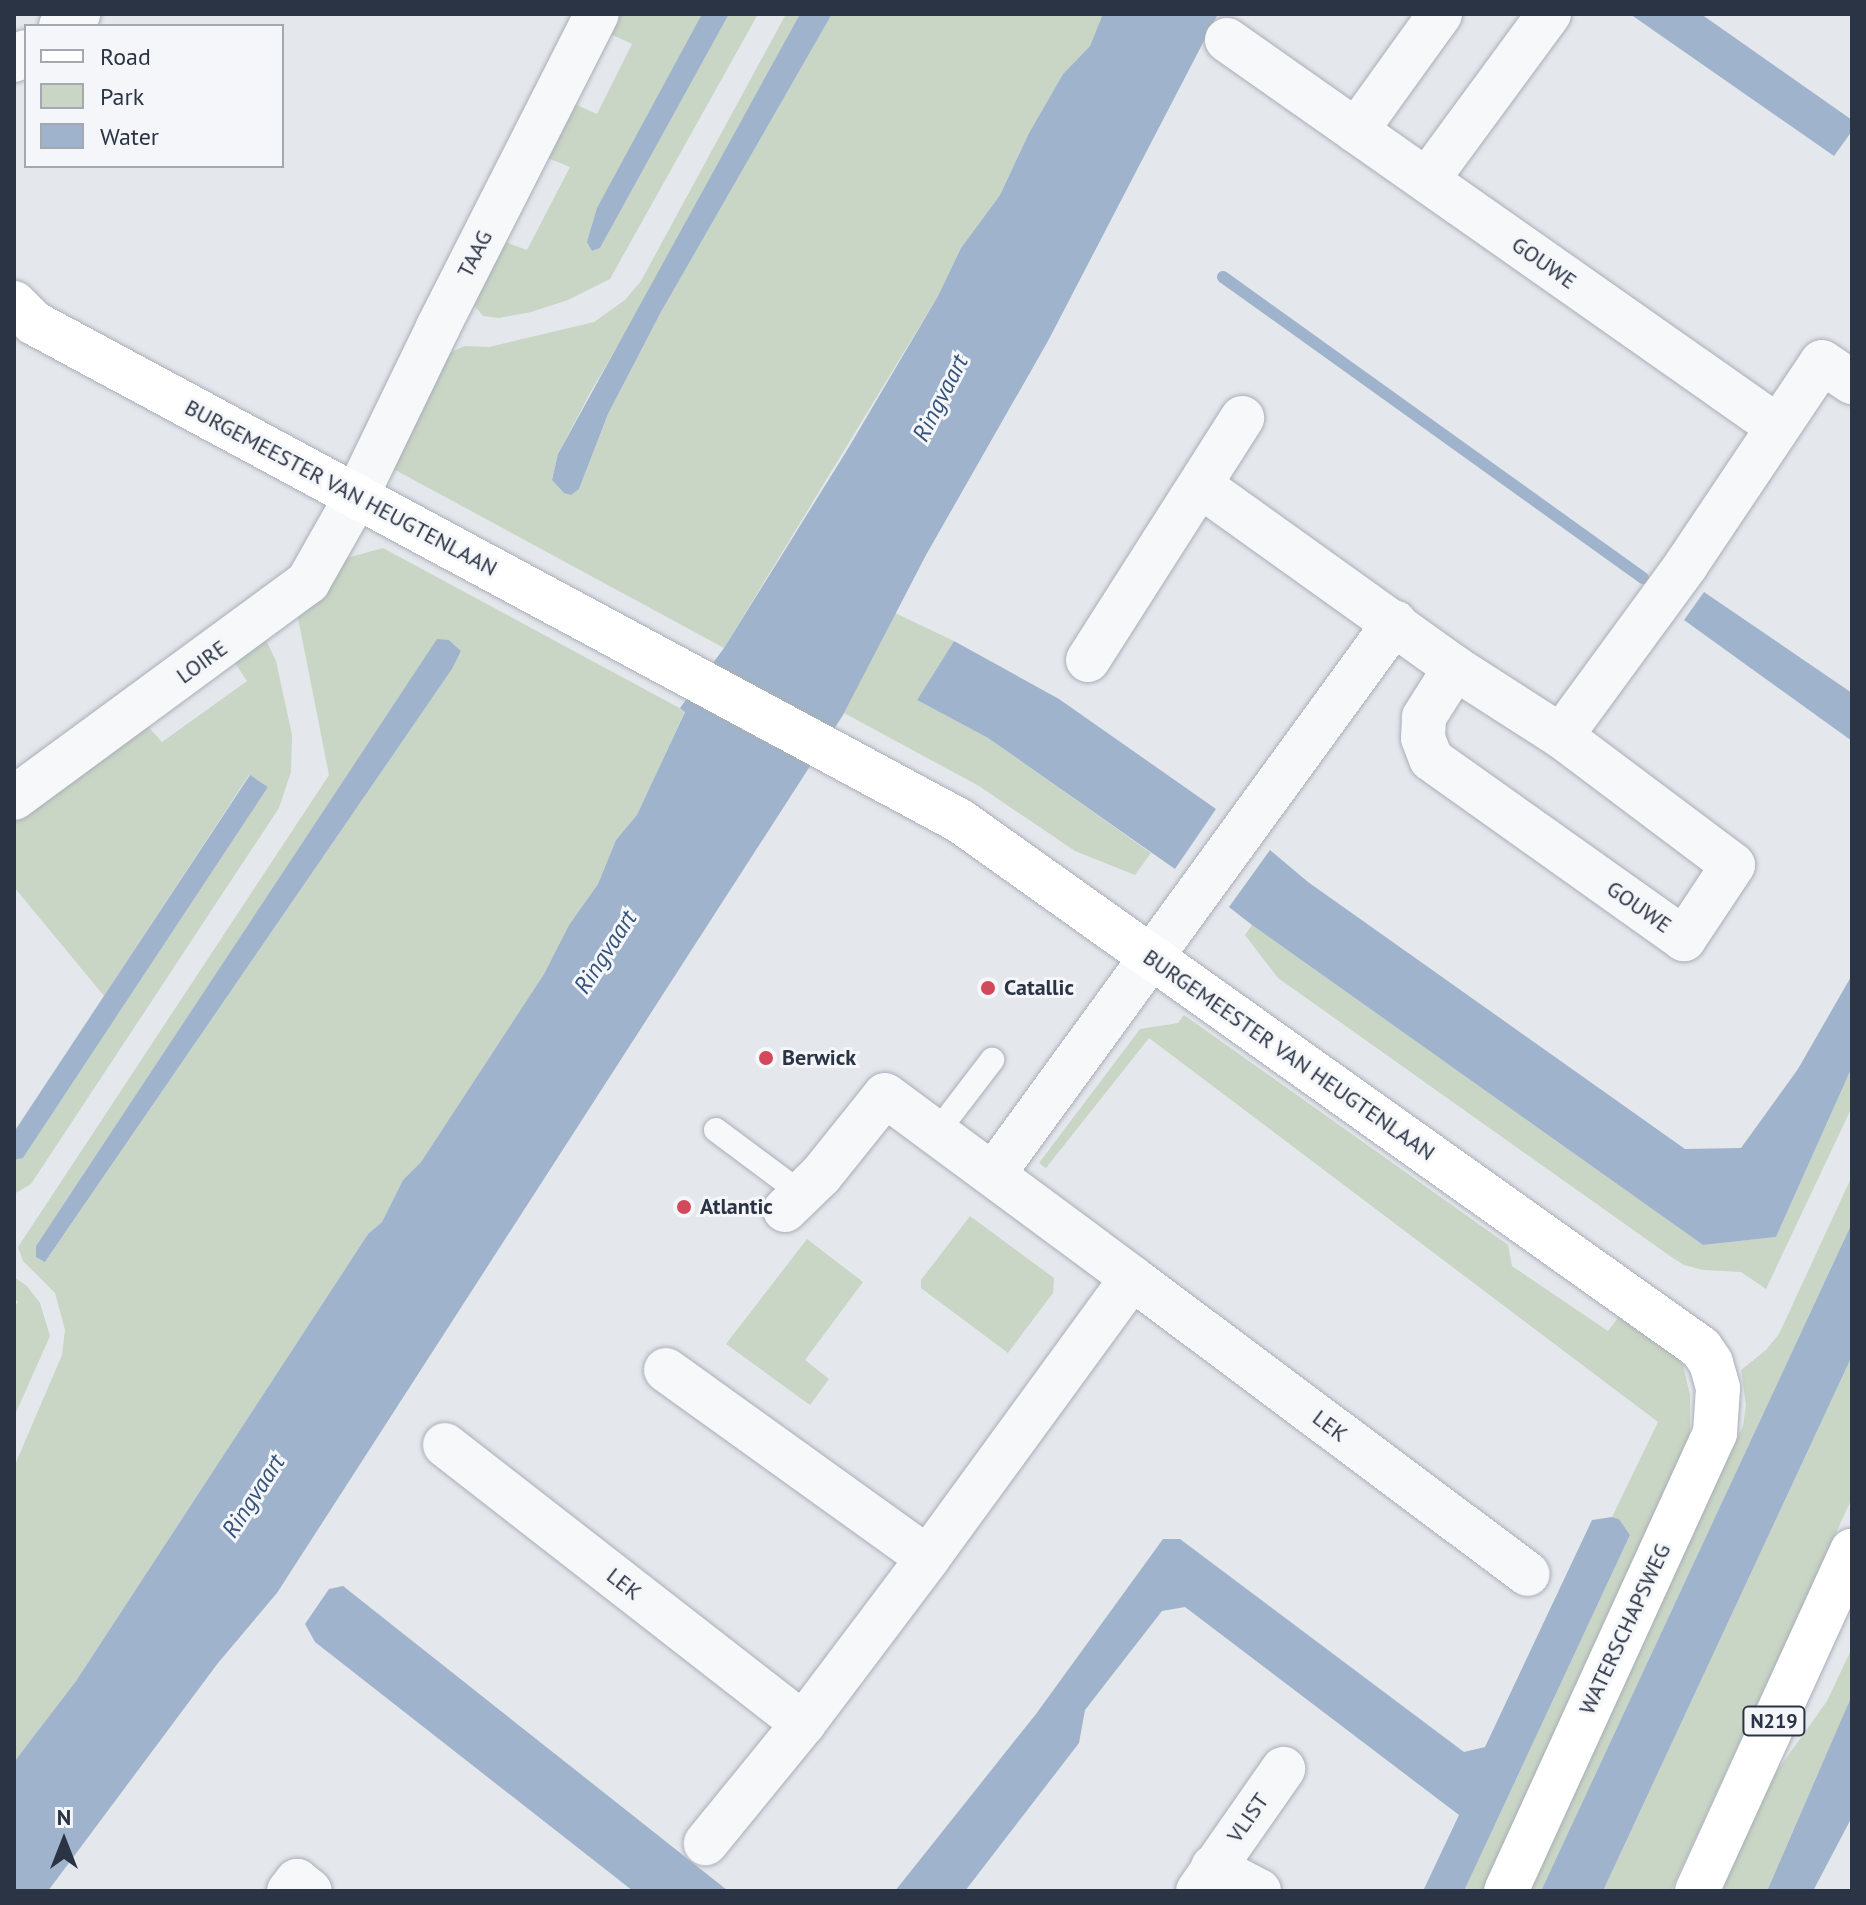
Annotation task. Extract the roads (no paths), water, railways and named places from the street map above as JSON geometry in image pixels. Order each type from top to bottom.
[{"type":"street","name":"TAAG","points":[[356,497],[431,341],[597,14]]},
{"type":"street","points":[[1356,131],[1440,14]]},
{"type":"street","points":[[1427,180],[1549,14]]},
{"type":"street","name":"GOUWE","points":[[1227,40],[1778,427]]},
{"type":"street","name":"BURGEMEESTER VAN HEUGTENLAAN","points":[[14,303],[34,323],[856,762],[960,821],[1671,1324],[1701,1348],[1711,1363]]},
{"type":"street","points":[[1561,736],[1686,565],[1822,362],[1852,382]]},
{"type":"street","points":[[1088,660],[1242,418]]},
{"type":"street","name":"GOUWE","points":[[1201,486],[1395,622],[1455,668],[1561,736],[1733,865],[1684,939],[1431,759],[1423,738],[1424,717],[1455,668]]},
{"type":"street","name":"LOIRE","points":[[14,798],[308,582],[356,497]]},
{"type":"street","points":[[994,1173],[1395,622]]},
{"type":"street","name":"LEK","points":[[794,1202],[821,1175],[885,1095],[994,1173],[1528,1574]]},
{"type":"street","points":[[706,1843],[803,1724],[1132,1278]]},
{"type":"street","name":"WATERSCHAPSWEG","points":[[1506,1891],[1715,1433],[1718,1388],[1711,1363]]},
{"type":"street","points":[[666,1370],[928,1558]]},
{"type":"street","name":"LEK","points":[[445,1445],[803,1724]]},
{"type":"street","name":"N219","points":[[1697,1891],[1852,1551]]},
{"type":"street","name":"VLIST","points":[[1259,1891],[1206,1879],[1283,1769]]},
{"type":"street","points":[[289,1891],[297,1881],[310,1891]]},
{"type":"lane","points":[[937,1132],[992,1060]]},
{"type":"lane","points":[[718,1128],[794,1202]]},
{"type":"water","points":[[702,14],[729,14],[600,248],[592,251],[587,242],[597,208]]},
{"type":"water","points":[[800,14],[832,14],[661,312],[608,414],[579,489],[571,495],[564,493],[552,480],[558,454]]},
{"type":"water","name":"Ringvaart","points":[[1103,14],[1218,14],[1048,341],[926,555],[843,715],[277,1593],[218,1663],[48,1891],[14,1891],[14,1762],[76,1681],[368,1234],[382,1222],[403,1180],[421,1162],[544,974],[569,925],[598,884],[616,840],[637,815],[685,712],[680,708],[724,648],[849,447],[938,296],[961,248],[1000,195],[1029,133],[1063,74],[1090,46]]},
{"type":"water","points":[[1630,14],[1701,14],[1852,120],[1852,131],[1834,156]]},
{"type":"water","points":[[1704,592],[1852,693],[1852,741],[1684,620]]},
{"type":"water","points":[[437,639],[449,640],[461,651],[452,669],[45,1262],[36,1257],[36,1246]]},
{"type":"water","points":[[954,641],[1059,699],[1216,809],[1175,869],[988,738],[917,700]]},
{"type":"water","points":[[250,775],[268,787],[23,1158],[14,1160],[14,1132]]},
{"type":"water","points":[[1270,850],[1308,882],[1685,1149],[1741,1148],[1798,1069],[1852,975],[1852,1067],[1776,1237],[1703,1245],[1252,925],[1229,907]]},
{"type":"water","points":[[1852,1223],[1852,1356],[1603,1891],[1541,1891]]},
{"type":"water","points":[[1619,1519],[1630,1535],[1464,1891],[1423,1891],[1459,1815],[1185,1607],[1162,1611],[1085,1710],[1079,1743],[965,1891],[895,1891],[1036,1714],[1163,1539],[1180,1539],[1464,1752],[1485,1747],[1592,1520]]},
{"type":"water","points":[[343,1586],[728,1891],[633,1891],[315,1642],[305,1624],[329,1589]]},
{"type":"water","points":[[1852,1695],[1852,1817],[1813,1891],[1767,1891]]},
{"type":"waterway","points":[[1223,277],[1643,578]]},
{"type":"place","name":"Catallic","points":[[988,988]]},
{"type":"place","name":"Berwick","points":[[766,1058]]},
{"type":"place","name":"Atlantic","points":[[684,1207]]}]
